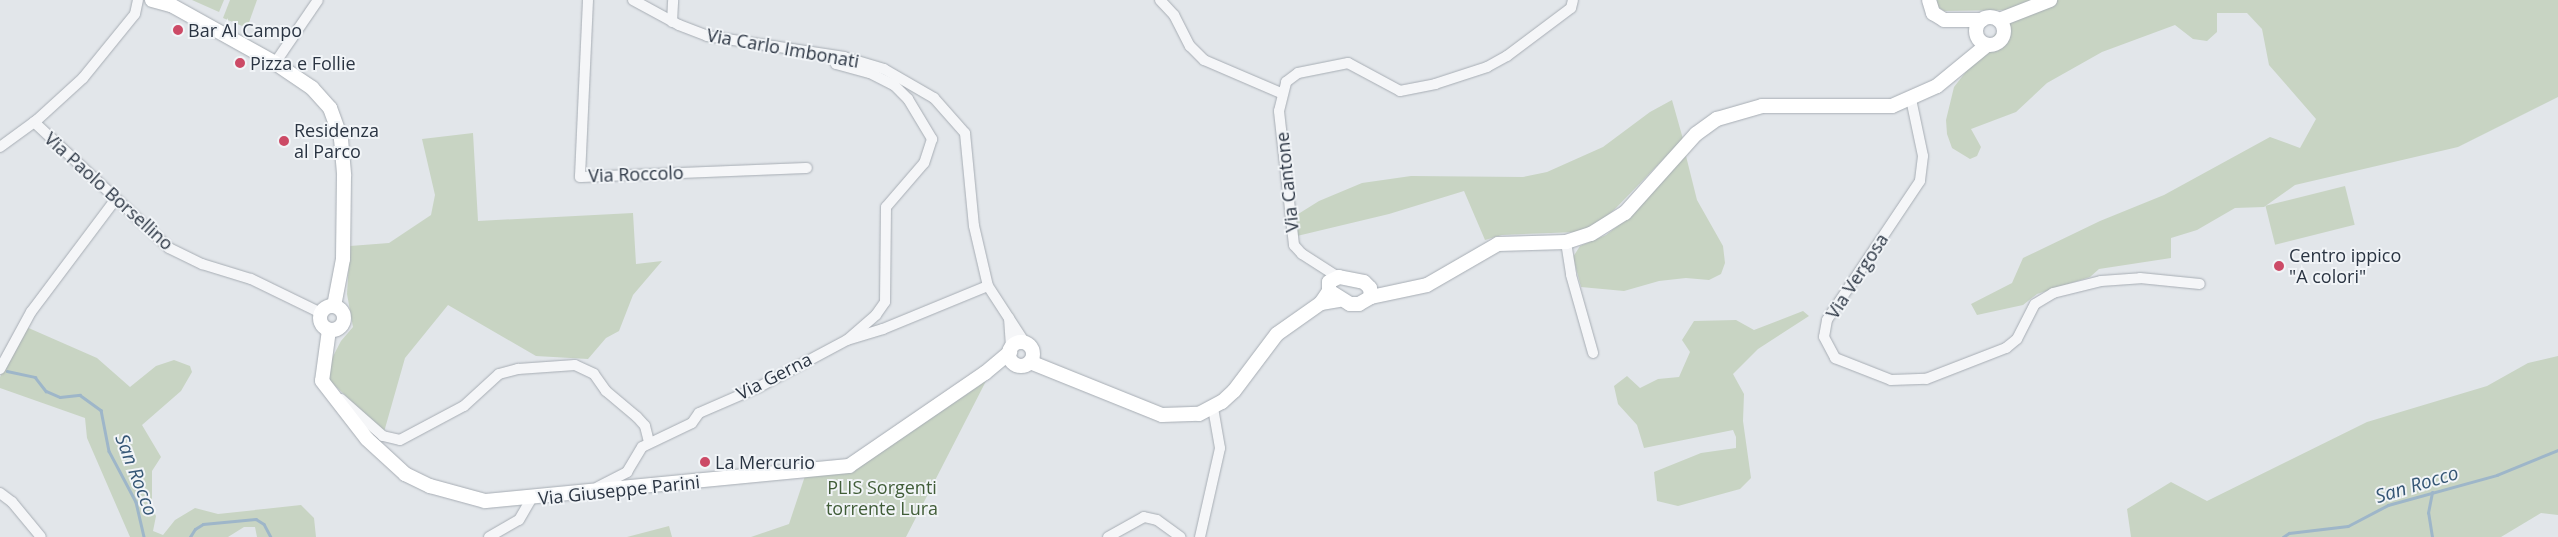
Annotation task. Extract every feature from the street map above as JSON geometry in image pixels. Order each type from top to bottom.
[{"type":"street","name":"Via Paolo Borsellino","points":[[0,147],[34,122],[83,78],[135,14],[138,0]]},
{"type":"street","points":[[152,0],[179,9],[276,63],[322,99],[336,120],[341,139],[343,259],[334,306]]},
{"type":"street","points":[[276,63],[318,0]]},
{"type":"street","name":"Via Roccolo","points":[[588,0],[580,177],[807,168]]},
{"type":"street","name":"Via Carlo Imbonati","points":[[633,0],[672,22],[726,40],[836,56],[903,77],[934,98],[962,128],[967,141],[974,226],[988,286],[1009,315],[1026,355]]},
{"type":"street","points":[[672,22],[673,0]]},
{"type":"street","points":[[1160,0],[1174,15],[1190,46],[1204,60],[1281,93]]},
{"type":"street","name":"Via Cantone","points":[[1334,288],[1324,269],[1294,245],[1279,111],[1281,93],[1286,82],[1298,73],[1348,63],[1400,91],[1436,84],[1486,68],[1507,56],[1571,8],[1573,0]]},
{"type":"street","points":[[1929,0],[1930,9],[1938,17],[1964,21],[1977,29],[1987,45]]},
{"type":"street","points":[[1977,29],[2002,24],[2050,0]]},
{"type":"street","points":[[1026,355],[1061,373],[1162,415],[1185,417],[1213,408],[1234,391],[1277,334],[1321,303],[1334,288],[1352,278],[1369,290],[1395,292],[1427,285],[1498,244],[1566,242],[1592,234],[1624,213],[1696,134],[1717,119],[1762,106],[1892,106],[1937,86],[1960,65],[2000,38],[2002,24]]},
{"type":"street","points":[[1960,65],[1977,29]]},
{"type":"street","points":[[836,56],[836,64],[870,73],[894,85],[908,99],[932,139],[924,163],[886,207],[885,302],[876,315],[862,323],[847,340]]},
{"type":"street","name":"Via Vergosa","points":[[1911,99],[1923,156],[1920,181],[1827,320],[1824,337],[1835,358],[1891,380],[1926,379],[2006,348],[2017,339],[2034,304],[2053,293],[2111,280],[2140,278],[2200,284]]},
{"type":"street","name":"Via Paolo Borsellino","points":[[34,122],[115,200],[169,248],[185,257],[251,279],[321,313]]},
{"type":"street","points":[[0,369],[31,312],[115,200]]},
{"type":"street","points":[[1566,242],[1571,275],[1593,353]]},
{"type":"street","name":"Via Gerna","points":[[581,494],[620,478],[642,447],[692,423],[699,413],[759,387],[847,340],[883,329],[988,286]]},
{"type":"street","points":[[1334,288],[1359,304],[1369,290]]},
{"type":"street","points":[[334,306],[344,318],[340,328],[329,330],[321,324],[321,313],[334,306]]},
{"type":"street","points":[[1009,315],[1010,351]]},
{"type":"street","name":"Via Giuseppe Parini","points":[[329,330],[322,381],[332,397],[380,453],[405,474],[430,486],[485,501],[531,499],[849,466],[985,373],[1017,343],[1026,355],[985,373]]},
{"type":"street","points":[[332,397],[358,411],[383,436],[400,440],[464,406],[500,374],[518,369],[574,365],[594,374],[606,391],[637,417],[645,426],[649,442]]},
{"type":"street","points":[[1200,537],[1220,448],[1213,408]]},
{"type":"street","points":[[0,493],[12,502],[41,537]]},
{"type":"street","points":[[489,537],[519,520],[531,499]]},
{"type":"street","points":[[1108,537],[1144,517],[1157,520],[1180,537]]},
{"type":"green space","points":[[192,0],[224,0],[219,12]]},
{"type":"green space","points":[[230,0],[257,0],[247,28],[223,18]]},
{"type":"green space","points":[[1936,0],[2558,0],[2558,97],[2458,147],[2295,185],[2264,207],[2235,208],[2197,230],[2171,238],[2171,258],[2099,269],[2090,277],[2037,294],[2023,305],[1977,315],[1971,304],[2012,283],[2023,258],[2100,221],[2164,195],[2270,137],[2300,148],[2316,119],[2269,65],[2262,29],[2247,13],[2217,13],[2217,32],[2207,41],[2193,39],[2175,25],[2102,52],[2047,83],[2016,112],[1971,129],[1981,147],[1977,156],[1970,159],[1952,148],[1947,134],[1946,120],[1954,87],[2014,10],[1944,11],[1935,5]]},
{"type":"green space","points":[[1672,100],[1683,139],[1614,210],[1598,223],[1577,232],[1502,235],[1485,240],[1464,191],[1389,214],[1297,236],[1295,216],[1319,201],[1362,183],[1411,176],[1523,177],[1547,172],[1603,147],[1650,112]]},
{"type":"green space","points":[[473,133],[478,221],[633,213],[636,264],[662,261],[633,295],[619,331],[606,338],[588,359],[536,356],[448,305],[405,358],[384,432],[330,381],[329,364],[341,341],[353,327],[347,294],[350,246],[389,243],[431,215],[435,195],[422,139]]},
{"type":"green space","points":[[1686,156],[1697,200],[1723,246],[1725,263],[1721,274],[1709,280],[1686,278],[1659,281],[1624,291],[1581,287],[1573,257],[1580,246],[1606,235],[1624,221]]},
{"type":"green space","points":[[2345,186],[2355,225],[2275,245],[2265,206]]},
{"type":"green space","points":[[1803,311],[1809,316],[1758,349],[1733,374],[1744,394],[1743,421],[1751,478],[1740,489],[1678,506],[1657,501],[1654,472],[1701,453],[1736,448],[1736,437],[1733,430],[1644,448],[1637,425],[1618,404],[1614,386],[1627,376],[1640,388],[1658,379],[1679,377],[1690,352],[1682,340],[1694,321],[1736,320],[1754,330]]},
{"type":"green space","points":[[24,326],[97,358],[130,387],[156,366],[174,360],[190,366],[192,372],[181,391],[142,425],[161,457],[152,471],[152,508],[156,516],[153,531],[163,535],[175,520],[195,508],[218,514],[301,505],[314,518],[316,537],[257,537],[255,527],[244,527],[228,537],[130,537],[87,438],[85,418],[0,388],[0,377]]},
{"type":"green space","points":[[2558,356],[2558,515],[2541,513],[2501,537],[2131,537],[2127,509],[2171,482],[2207,501],[2367,422],[2487,386],[2528,363]]},
{"type":"green space","name":"PLIS Sorgenti torrente Lura","points":[[986,381],[906,537],[751,537],[789,524],[805,476],[854,471]]},
{"type":"green space","points":[[669,526],[672,537],[627,537]]},
{"type":"waterway","name":"San Rocco","points":[[7,371],[35,377],[46,391],[60,397],[80,395],[101,410],[109,451],[136,502],[144,537]]},
{"type":"waterway","name":"San Rocco","points":[[2283,537],[2289,533],[2348,526],[2388,505],[2497,475],[2558,450]]},
{"type":"waterway","points":[[2432,492],[2428,513],[2432,537]]},
{"type":"waterway","name":"San Rocco","points":[[190,537],[195,529],[203,524],[256,519],[264,524],[271,537]]},
{"type":"place","name":"Bar Al Campo","points":[[178,30]]},
{"type":"place","name":"Pizza e Follie","points":[[240,63]]},
{"type":"place","name":"Residenza al Parco","points":[[284,141]]},
{"type":"place","name":"Centro ippico \"A colori\"","points":[[2279,266]]},
{"type":"place","name":"La Mercurio","points":[[705,462]]}]
